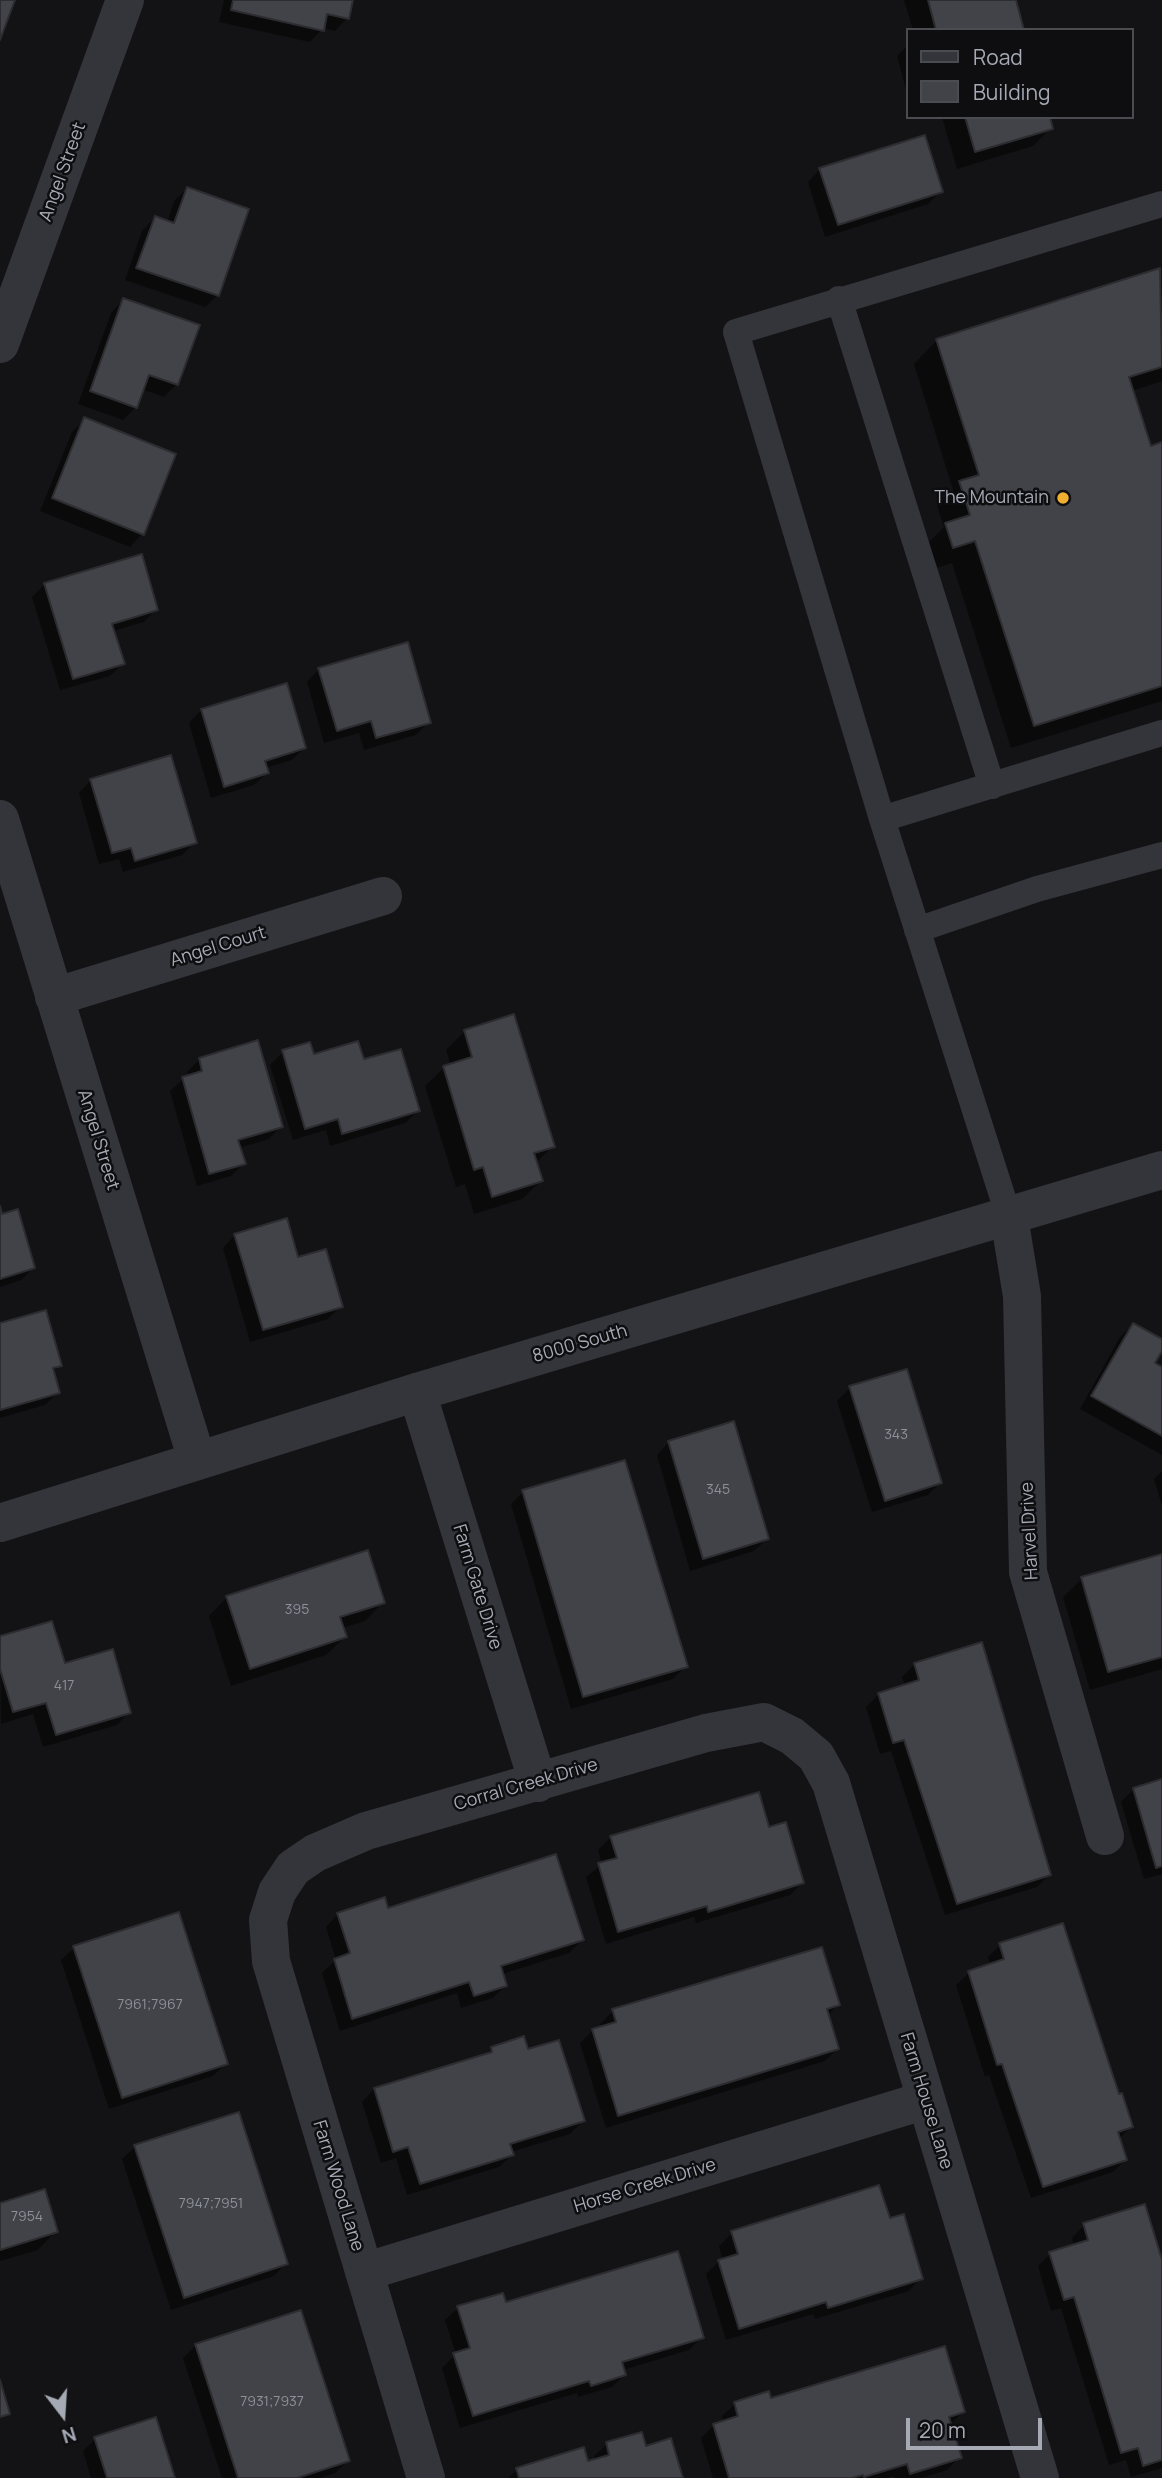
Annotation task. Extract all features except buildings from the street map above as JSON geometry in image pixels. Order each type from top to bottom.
[{"type":"street","name":"Angel Street","points":[[0,344],[125,0]]},
{"type":"street","name":"Angel Street","points":[[0,818],[197,1460]]},
{"type":"street","name":"Angel Court","points":[[54,997],[383,896]]},
{"type":"street","name":"8000 South","points":[[0,1523],[417,1392],[1162,1170]]},
{"type":"street","name":"Harvel Drive","points":[[1009,1217],[1022,1296],[1028,1573],[1105,1836]]},
{"type":"street","name":"Farm Gate Drive","points":[[417,1392],[538,1783]]},
{"type":"street","name":"Corral Creek Drive","points":[[277,1892],[293,1868],[315,1853],[366,1831],[706,1733],[764,1722],[792,1736]]},
{"type":"street","name":"Farm House Lane","points":[[792,1736],[816,1756],[831,1783],[1040,2478]]},
{"type":"street","name":"Farm Wood Lane","points":[[277,1892],[268,1920],[271,1961],[426,2478]]},
{"type":"street","name":"Horse Creek Drive","points":[[364,2272],[926,2100]]},
{"type":"lane","points":[[1009,1217],[882,819],[736,332],[1162,204]]},
{"type":"lane","points":[[839,299],[992,786]]},
{"type":"lane","points":[[882,819],[1162,733]]},
{"type":"lane","points":[[917,930],[1037,889],[1162,855]]},
{"type":"place","name":"The Mountain","points":[[1063,498]]}]
